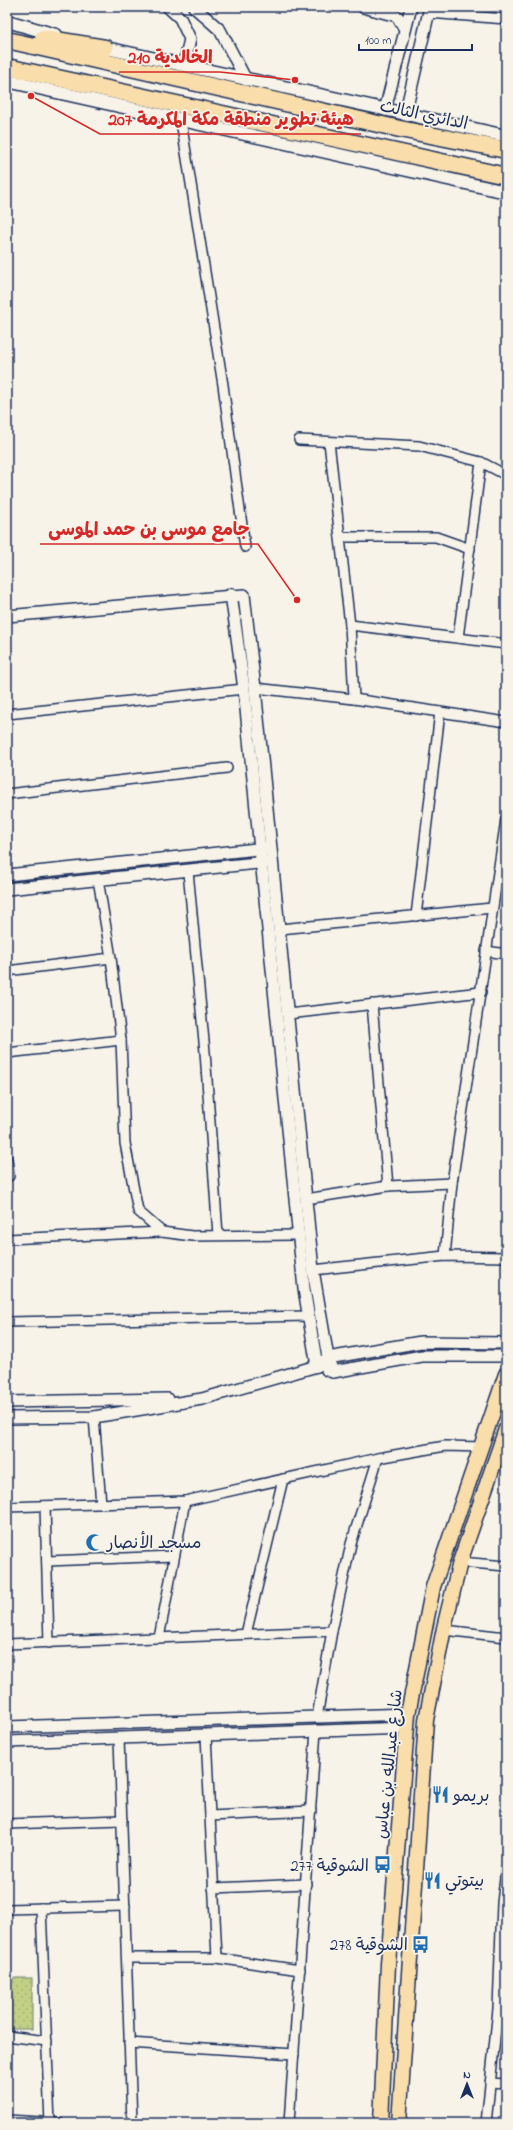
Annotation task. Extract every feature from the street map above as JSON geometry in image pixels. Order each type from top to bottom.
[{"type":"highway","points":[[7,33],[105,48]]},
{"type":"highway","name":"الدائري الثالث","points":[[7,40],[384,125],[506,150]]},
{"type":"highway","points":[[7,67],[506,176]]},
{"type":"main road","points":[[7,22],[105,48],[385,110],[404,116],[506,136]]},
{"type":"main road","points":[[7,81],[181,121],[506,192]]},
{"type":"main road","name":"شارع عبدالله بن عباس","points":[[381,2123],[388,1964],[407,1721],[433,1587],[506,1374]]},
{"type":"main road","name":"شارع عبدالله بن عباس","points":[[399,2123],[426,1720],[444,1630],[460,1562],[506,1429]]},
{"type":"street","points":[[168,7],[180,18],[190,39],[186,57],[180,65]]},
{"type":"street","points":[[194,7],[220,30],[246,80]]},
{"type":"street","points":[[363,7],[396,16],[405,29]]},
{"type":"street","points":[[385,110],[411,7]]},
{"type":"street","points":[[404,116],[429,10],[506,19]]},
{"type":"street","points":[[181,121],[223,385],[245,547]]},
{"type":"street","points":[[299,440],[419,446],[481,462],[506,475]]},
{"type":"street","points":[[329,442],[350,626],[354,699]]},
{"type":"street","points":[[458,638],[481,462]]},
{"type":"street","points":[[340,537],[436,537],[470,549]]},
{"type":"street","points":[[7,616],[230,594],[244,594],[272,848],[313,1270],[328,1358],[333,1372]]},
{"type":"street","points":[[230,594],[244,689],[298,1235],[308,1316],[317,1366]]},
{"type":"street","points":[[350,626],[506,644]]},
{"type":"street","points":[[255,688],[354,699],[506,722]]},
{"type":"street","points":[[7,714],[244,689]]},
{"type":"street","points":[[416,916],[440,712]]},
{"type":"street","points":[[7,794],[227,768]]},
{"type":"street","points":[[445,1256],[452,1183],[506,820]]},
{"type":"street","points":[[7,875],[272,848]]},
{"type":"street","points":[[7,889],[261,864],[273,861]]},
{"type":"street","points":[[188,871],[205,1052],[218,1235]]},
{"type":"street","points":[[98,880],[111,958],[120,1040],[126,1143],[138,1211],[162,1232]]},
{"type":"street","points":[[280,929],[492,908]]},
{"type":"street","points":[[486,951],[506,954]]},
{"type":"street","points":[[7,970],[111,958]]},
{"type":"street","points":[[288,1014],[481,992]]},
{"type":"street","points":[[372,1004],[388,1186]]},
{"type":"street","points":[[7,1053],[120,1040]]},
{"type":"street","points":[[7,1159],[9,1176]]},
{"type":"street","points":[[306,1199],[388,1186],[452,1183]]},
{"type":"street","points":[[7,1239],[162,1232],[192,1236],[298,1235]]},
{"type":"street","points":[[313,1270],[445,1256],[506,1257]]},
{"type":"street","points":[[7,1322],[308,1316]]},
{"type":"street","points":[[7,1418],[94,1417],[202,1399],[317,1366],[328,1358],[421,1342],[506,1343]]},
{"type":"street","points":[[317,1366],[333,1372],[422,1356],[506,1356]]},
{"type":"street","points":[[7,1402],[202,1399]]},
{"type":"street","points":[[94,1417],[101,1504]]},
{"type":"street","points":[[7,1507],[185,1501],[378,1458],[445,1446],[482,1447]]},
{"type":"street","points":[[317,1717],[332,1630],[352,1544],[378,1458]]},
{"type":"street","points":[[246,1634],[283,1479]]},
{"type":"street","points":[[159,1638],[185,1501]]},
{"type":"street","points":[[45,1506],[49,1643]]},
{"type":"street","points":[[47,1562],[174,1556]]},
{"type":"street","points":[[460,1562],[506,1566]]},
{"type":"street","points":[[7,1644],[332,1630]]},
{"type":"street","points":[[444,1630],[506,1638]]},
{"type":"street","points":[[7,1727],[317,1717],[407,1721]]},
{"type":"street","points":[[7,1742],[316,1730],[407,1721]]},
{"type":"street","points":[[290,2123],[316,1730]]},
{"type":"street","points":[[206,1735],[217,1958]]},
{"type":"street","points":[[119,1738],[132,2123]]},
{"type":"street","points":[[210,1816],[311,1811]]},
{"type":"street","points":[[7,1824],[122,1820]]},
{"type":"street","points":[[486,2123],[490,2083],[502,2009],[502,1903],[506,1868]]},
{"type":"street","points":[[213,1888],[306,1884]]},
{"type":"street","points":[[7,1909],[125,1906]]},
{"type":"street","points":[[7,2120],[53,2123],[47,2041],[41,1908]]},
{"type":"street","points":[[126,1958],[217,1958],[300,1970]]},
{"type":"street","points":[[7,2036],[47,2041]]},
{"type":"street","points":[[130,2043],[294,2054]]},
{"type":"street","points":[[490,2083],[506,2084]]},
{"type":"green space","points":[[7,1978],[32,1978],[32,2029],[7,2029]]},
{"type":"place","name":"الخالدية 210","points":[[295,80]]},
{"type":"place","name":"هيئة تطوير منطقة مكة المكرمة 207","points":[[31,96]]},
{"type":"place","name":"جامع موسى بن حمد الموسى","points":[[297,600]]},
{"type":"place","name":"مسجد الأنصار","points":[[94,1542]]},
{"type":"place","name":"بريمو","points":[[440,1795]]},
{"type":"place","name":"الشوقية 277","points":[[382,1865]]},
{"type":"place","name":"بيتوتي","points":[[432,1880]]},
{"type":"place","name":"الشوقية 278","points":[[421,1944]]}]
